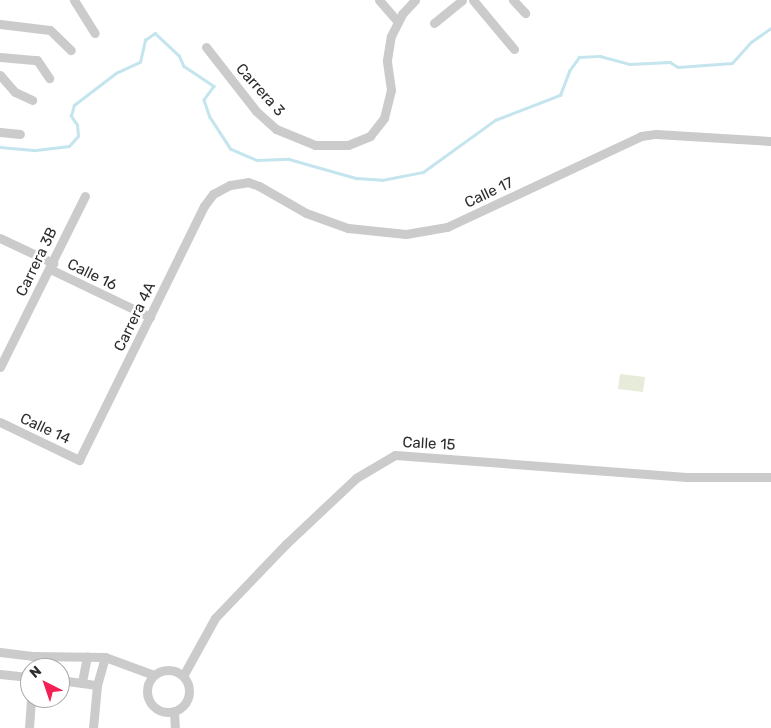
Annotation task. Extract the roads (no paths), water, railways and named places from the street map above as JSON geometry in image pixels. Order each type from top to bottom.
[{"type":"street","points":[[74,0],[95,33]]},
{"type":"street","points":[[379,0],[397,21]]},
{"type":"street","name":"Carrera 3","points":[[206,47],[256,111],[274,127],[308,143],[340,146],[370,136],[384,118],[391,90],[389,44],[397,21],[415,0]]},
{"type":"street","points":[[434,23],[462,0]]},
{"type":"street","points":[[473,0],[514,49]]},
{"type":"street","points":[[514,0],[525,13]]},
{"type":"street","points":[[0,24],[50,30],[71,50]]},
{"type":"street","points":[[0,57],[37,60],[48,78]]},
{"type":"street","points":[[0,75],[15,92],[32,100]]},
{"type":"street","points":[[0,132],[20,134]]},
{"type":"street","name":"Calle 17","points":[[220,188],[248,182],[271,191],[306,213],[343,226],[371,233],[406,234],[447,227],[641,136],[656,134],[771,141]]},
{"type":"street","name":"Carrera 4A","points":[[79,460],[204,206],[220,188]]},
{"type":"street","name":"Carrera 3B","points":[[0,367],[85,196]]},
{"type":"street","name":"Calle 16","points":[[0,238],[150,317]]},
{"type":"street","name":"Calle 14","points":[[0,422],[79,460]]},
{"type":"street","name":"Calle 15","points":[[183,676],[215,618],[286,544],[356,478],[395,455],[676,476],[771,477]]},
{"type":"street","points":[[0,652],[32,656],[106,657],[154,675],[172,670],[183,676],[189,693],[184,704],[174,711],[162,711],[151,704],[147,686],[154,675]]},
{"type":"street","points":[[82,682],[87,656]]},
{"type":"street","points":[[93,728],[97,685],[106,657]]},
{"type":"street","points":[[0,674],[20,675]]},
{"type":"street","points":[[70,681],[97,685]]},
{"type":"street","points":[[29,728],[30,708]]},
{"type":"street","points":[[174,711],[175,728]]},
{"type":"waterway","points":[[0,147],[36,150],[69,146],[78,136],[77,125],[71,116],[74,105],[116,73],[140,62],[145,40],[155,33],[179,55],[184,66],[214,86],[204,100],[210,117],[231,149],[257,160],[289,159],[356,178],[382,180],[423,172],[495,120],[560,95],[569,71],[579,57],[600,56],[629,64],[670,62],[678,67],[732,63],[751,42],[771,28]]}]
